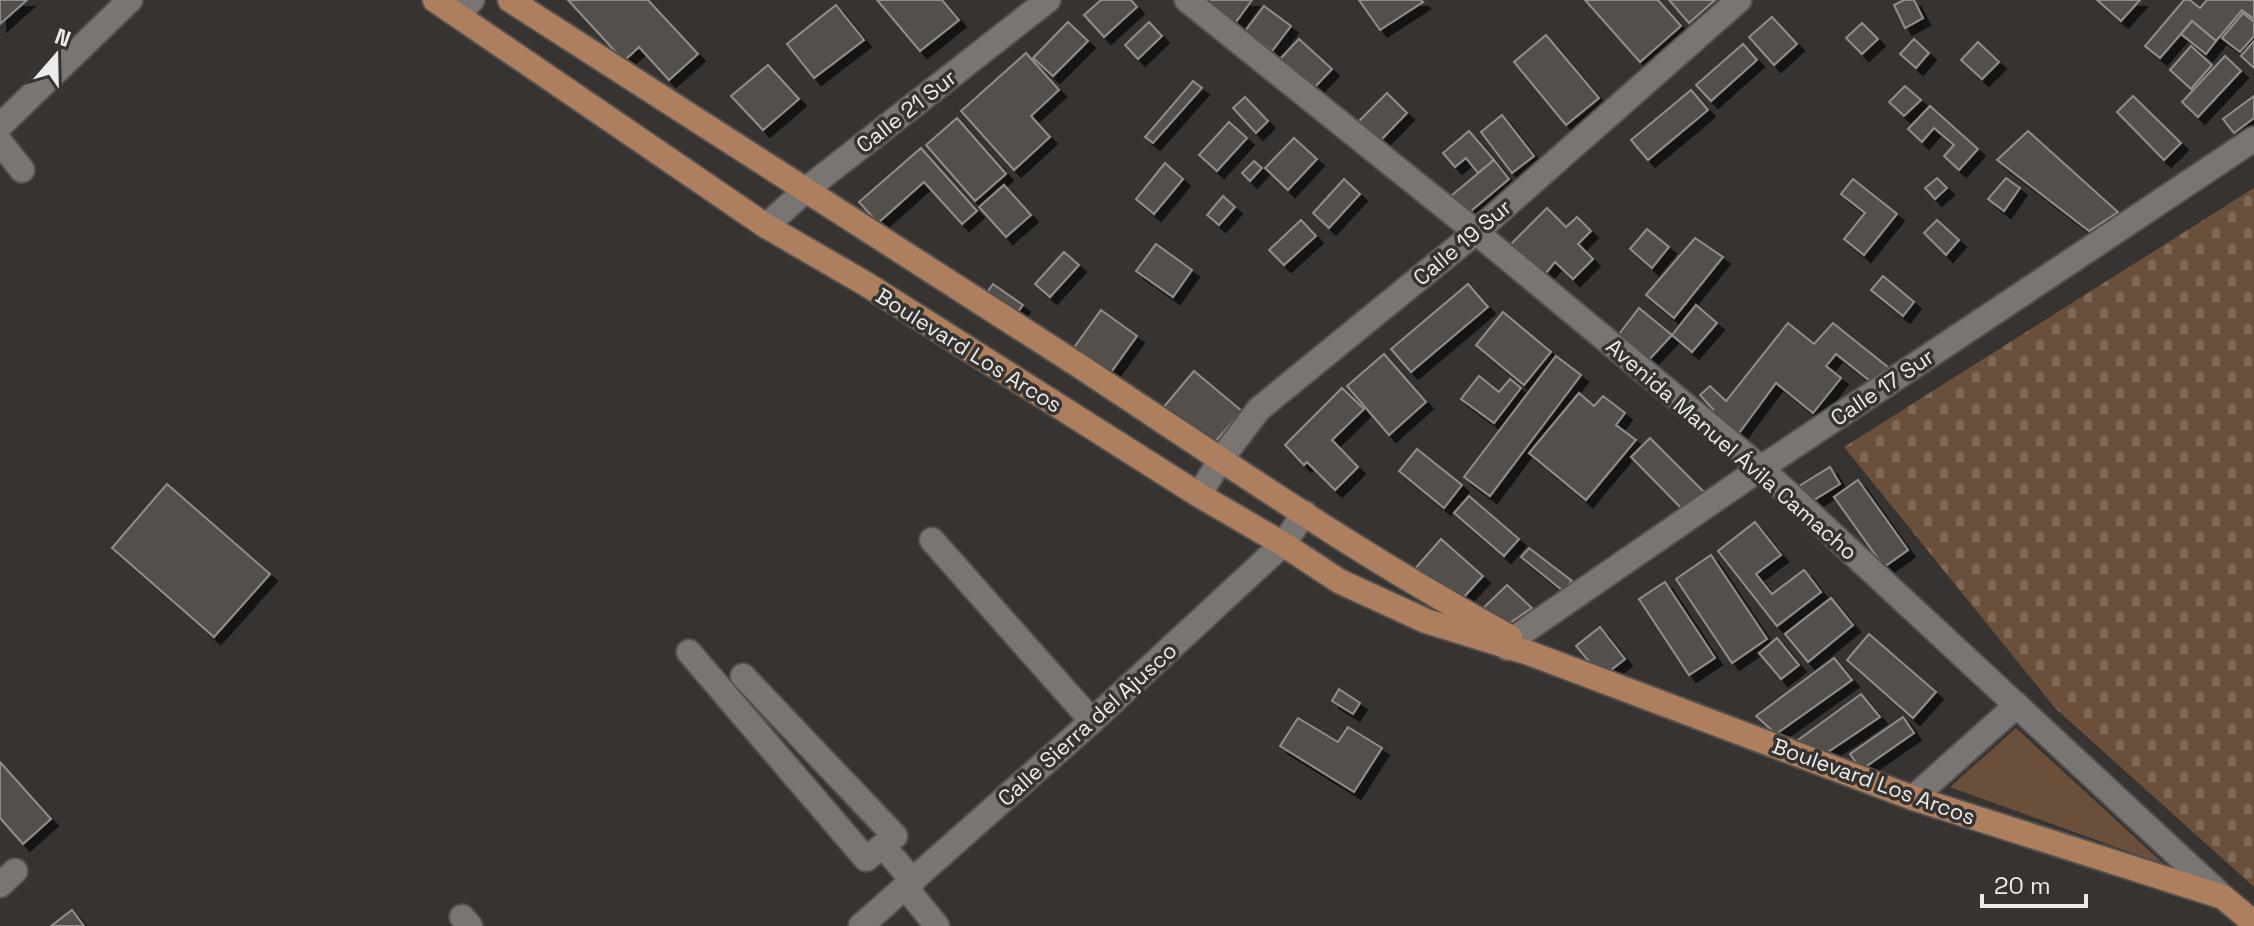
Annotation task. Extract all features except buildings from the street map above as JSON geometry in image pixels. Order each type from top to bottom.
[{"type":"main road","name":"Boulevard Los Arcos","points":[[435,0],[465,7],[766,226],[866,284],[1339,581],[1426,621],[1516,647],[1913,798],[2223,897]]},
{"type":"main road","name":"Boulevard Los Arcos","points":[[510,0],[808,188],[1221,459],[1516,647]]},
{"type":"main road","name":"Avenida Manuel Ávila Camacho","points":[[2223,897],[2254,923]]},
{"type":"street","points":[[0,126],[130,0]]},
{"type":"street","name":"Calle 21 Sur","points":[[766,226],[808,188],[1048,0]]},
{"type":"street","name":"Avenida Manuel Ávila Camacho","points":[[1187,0],[1476,232],[1761,468],[2223,897]]},
{"type":"street","name":"Calle 19 Sur","points":[[1199,495],[1221,459],[1259,409],[1476,232],[1739,0]]},
{"type":"street","name":"Calle 17 Sur","points":[[1516,647],[1761,468],[2254,139]]},
{"type":"street","points":[[0,142],[22,170]]},
{"type":"street","name":"Calle Sierra del Ajusco","points":[[861,926],[1092,721],[1283,544],[1305,513]]},
{"type":"street","points":[[932,540],[1092,721]]},
{"type":"street","points":[[689,652],[866,859],[895,836],[743,676]]},
{"type":"street","points":[[1913,798],[2017,705]]},
{"type":"street","points":[[883,846],[937,926]]},
{"type":"green space","points":[[2254,188],[2254,887],[2055,708],[1844,447]]},
{"type":"green space","points":[[2016,728],[2165,865],[1950,787]]}]
